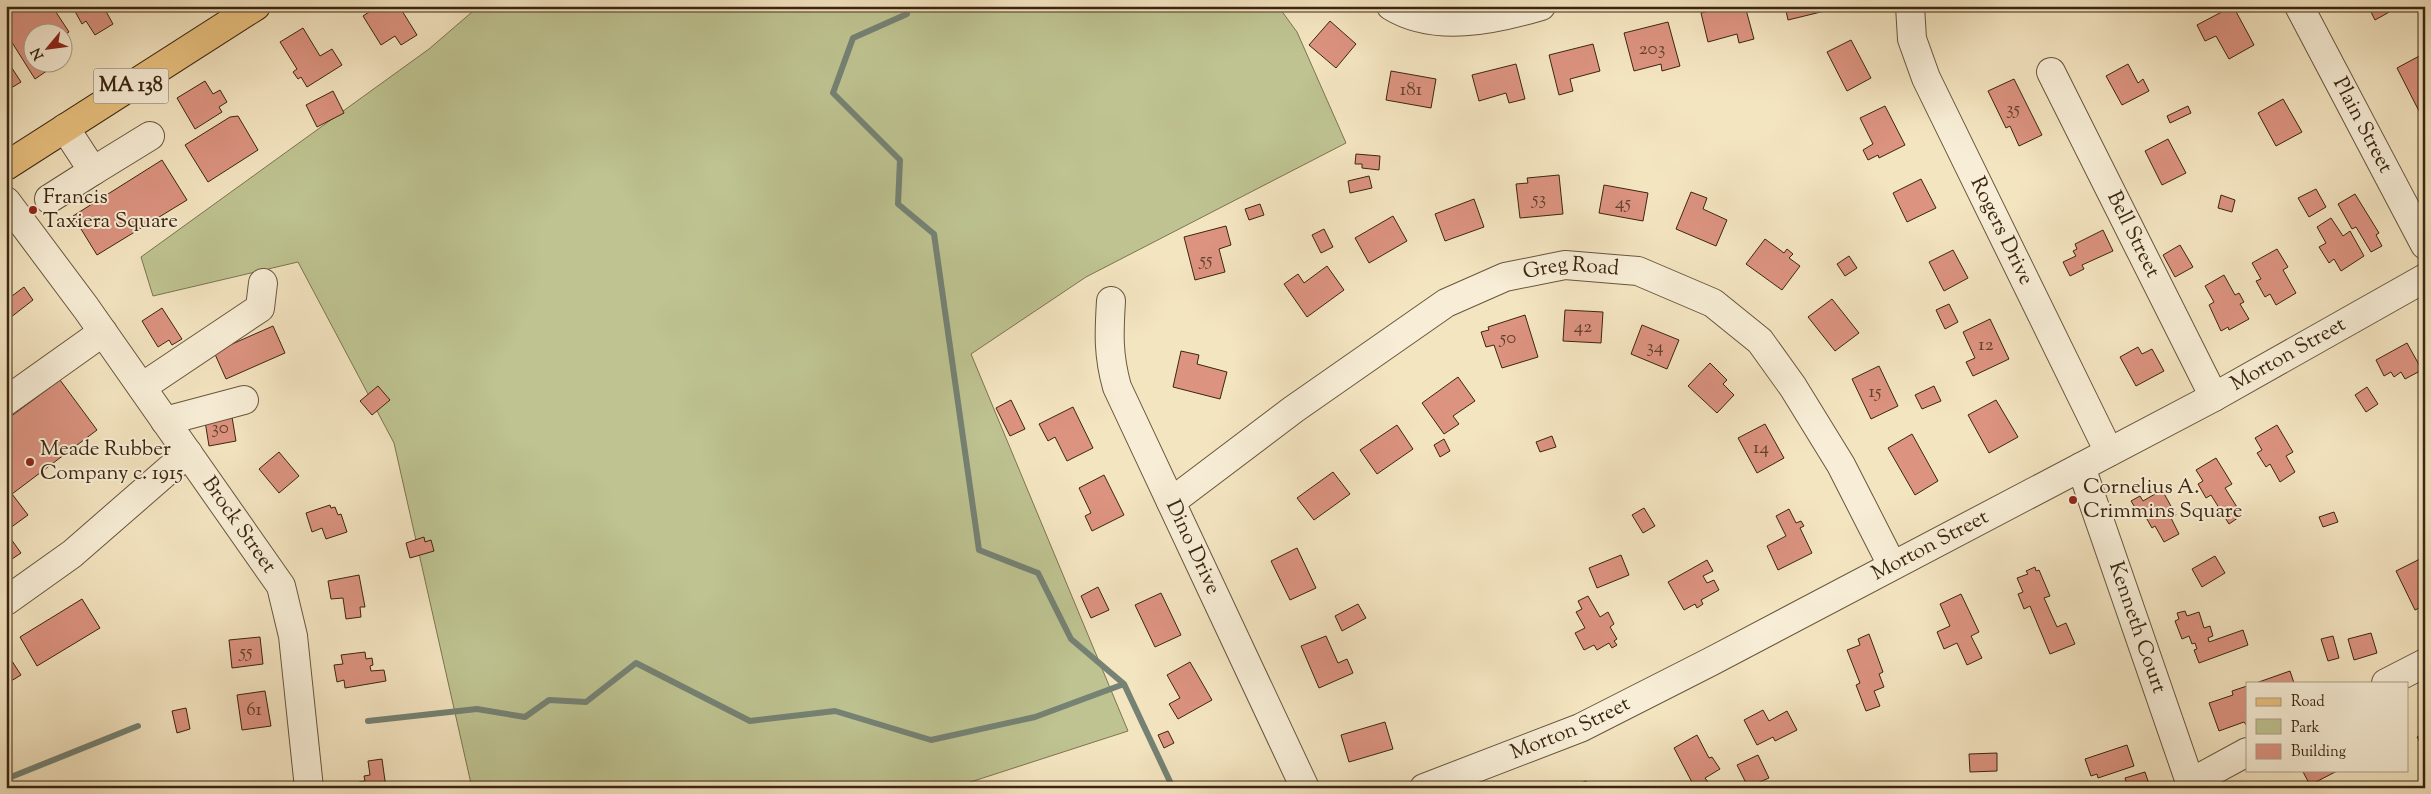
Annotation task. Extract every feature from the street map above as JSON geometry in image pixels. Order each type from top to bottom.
[{"type":"main road","name":"MA 138","points":[[6,166],[256,6]]},
{"type":"street","points":[[1390,6],[1403,13],[1424,20],[1447,22],[1504,16],[1541,6]]},
{"type":"street","name":"Rogers Drive","points":[[1910,6],[1912,39],[1926,78],[2109,452]]},
{"type":"street","name":"Plain Street","points":[[2299,6],[2425,244]]},
{"type":"street","name":"Bell Street","points":[[2051,72],[2214,397]]},
{"type":"street","points":[[65,128],[94,171]]},
{"type":"street","points":[[49,199],[150,136]]},
{"type":"street","name":"Brock Street","points":[[6,201],[103,332],[281,586],[293,636],[309,788]]},
{"type":"street","name":"Greg Road","points":[[1171,502],[1294,409],[1446,304],[1505,277],[1565,265],[1638,271],[1713,302],[1760,341],[1793,387],[1840,465],[1892,566]]},
{"type":"street","name":"Morton Street","points":[[1440,785],[1580,728],[1710,662],[2214,397],[2425,278]]},
{"type":"street","points":[[142,387],[260,308],[264,283]]},
{"type":"street","name":"Dino Drive","points":[[1111,301],[1108,342],[1110,361],[1117,387],[1305,788]]},
{"type":"street","points":[[6,401],[103,332]]},
{"type":"street","points":[[165,421],[244,400]]},
{"type":"street","points":[[6,601],[72,554],[188,453]]},
{"type":"street","name":"Kenneth Court","points":[[2081,467],[2191,785]]},
{"type":"street","points":[[2388,682],[2425,663]]},
{"type":"street","points":[[2191,785],[2246,753]]},
{"type":"green space","points":[[479,6],[1278,6],[1297,32],[1346,143],[1086,277],[971,354],[1128,731],[952,788],[472,788],[394,443],[298,262],[153,296],[141,257],[429,49]]},
{"type":"building","points":[[6,6],[52,6],[62,22],[22,22],[22,58],[6,33]]},
{"type":"building","points":[[72,6],[103,6],[113,24],[95,35],[86,21],[82,24]]},
{"type":"building","points":[[369,6],[399,6],[417,35],[401,45],[395,36],[381,45],[363,16],[372,10]]},
{"type":"building","points":[[1726,6],[1745,6],[1754,39],[1739,43],[1737,34],[1708,42],[1701,13]]},
{"type":"building","points":[[1785,6],[1832,6],[1833,9],[1788,20]]},
{"type":"building","points":[[2233,6],[2254,45],[2229,59],[2216,36],[2205,41],[2197,25]]},
{"type":"building","points":[[2368,6],[2400,6],[2375,20]]},
{"type":"building","points":[[1330,21],[1356,44],[1336,68],[1309,45]]},
{"type":"building","points":[[1668,22],[1680,66],[1662,71],[1661,64],[1634,71],[1624,33]]},
{"type":"building","points":[[303,28],[320,56],[332,49],[342,65],[307,87],[301,77],[298,79],[293,72],[297,69],[280,42]]},
{"type":"building","points":[[1851,40],[1871,78],[1847,91],[1827,52]]},
{"type":"building","points":[[1593,44],[1600,71],[1570,79],[1573,91],[1559,95],[1549,55]]},
{"type":"building","points":[[2423,54],[2425,58],[2425,108],[2419,111],[2397,68]]},
{"type":"building","points":[[6,59],[21,82],[6,91]]},
{"type":"building","points":[[1516,64],[1525,99],[1509,103],[1506,93],[1479,101],[1472,75]]},
{"type":"building","points":[[2128,64],[2138,83],[2143,79],[2149,91],[2122,105],[2106,76]]},
{"type":"building","points":[[1391,71],[1436,79],[1431,108],[1386,100]]},
{"type":"building","points":[[31,72],[45,72],[35,79]]},
{"type":"building","points":[[2014,79],[2042,135],[2019,146],[2010,126],[2006,128],[1988,91]]},
{"type":"building","points":[[205,81],[213,94],[220,90],[227,102],[219,107],[222,112],[195,129],[177,98]]},
{"type":"building","points":[[333,91],[344,113],[317,127],[306,105]]},
{"type":"building","points":[[2283,99],[2302,132],[2276,146],[2258,113]]},
{"type":"building","points":[[1885,106],[1905,145],[1879,158],[1878,155],[1868,160],[1863,150],[1873,144],[1860,118]]},
{"type":"building","points":[[2188,106],[2191,113],[2170,123],[2167,116]]},
{"type":"building","points":[[238,116],[258,150],[208,182],[185,145],[230,117]]},
{"type":"building","points":[[2168,139],[2186,173],[2162,185],[2145,151]]},
{"type":"building","points":[[1356,154],[1380,156],[1379,170],[1362,168],[1362,164],[1355,164]]},
{"type":"building","points":[[162,160],[187,200],[97,255],[73,216]]},
{"type":"building","points":[[1559,175],[1563,214],[1520,218],[1516,184],[1528,183],[1527,178]]},
{"type":"building","points":[[1369,176],[1372,188],[1350,193],[1348,181]]},
{"type":"building","points":[[1921,179],[1936,208],[1907,222],[1893,193]]},
{"type":"building","points":[[1604,185],[1648,193],[1643,221],[1599,213]]},
{"type":"building","points":[[2316,189],[2326,207],[2309,217],[2298,198]]},
{"type":"building","points":[[1691,192],[1707,198],[1703,209],[1727,220],[1716,246],[1676,229]]},
{"type":"building","points":[[2355,194],[2379,233],[2376,235],[2382,246],[2371,252],[2356,227],[2352,229],[2338,204]]},
{"type":"building","points":[[2221,195],[2235,200],[2232,212],[2218,208]]},
{"type":"building","points":[[1474,199],[1484,227],[1445,241],[1435,214]]},
{"type":"building","points":[[1260,204],[1264,215],[1249,220],[1245,209]]},
{"type":"building","points":[[1393,216],[1407,241],[1369,263],[1355,238]]},
{"type":"building","points":[[2331,218],[2343,236],[2350,231],[2364,256],[2341,271],[2334,259],[2329,263],[2319,247],[2326,243],[2317,227]]},
{"type":"building","points":[[1226,226],[1231,245],[1219,249],[1225,272],[1195,280],[1184,237]]},
{"type":"building","points":[[1324,229],[1333,247],[1321,253],[1312,235]]},
{"type":"building","points":[[2103,230],[2113,251],[2082,265],[2084,269],[2070,276],[2063,262],[2076,256],[2073,251],[2077,249],[2075,244]]},
{"type":"building","points":[[1765,239],[1784,253],[1787,249],[1793,254],[1789,258],[1800,266],[1782,290],[1746,264]]},
{"type":"building","points":[[2180,245],[2193,267],[2175,277],[2163,255]]},
{"type":"building","points":[[2277,249],[2288,267],[2283,270],[2296,293],[2276,305],[2270,294],[2265,297],[2256,281],[2261,279],[2252,263]]},
{"type":"building","points":[[1953,250],[1968,278],[1944,291],[1929,262]]},
{"type":"building","points":[[1849,256],[1857,268],[1845,276],[1837,264]]},
{"type":"building","points":[[1327,266],[1344,290],[1307,317],[1284,284],[1298,274],[1304,283]]},
{"type":"building","points":[[2224,275],[2235,295],[2239,293],[2244,302],[2240,304],[2249,319],[2229,330],[2228,327],[2221,331],[2209,305],[2214,302],[2205,286]]},
{"type":"building","points":[[24,287],[33,300],[6,321],[6,288],[12,296]]},
{"type":"building","points":[[1832,299],[1859,333],[1835,351],[1808,317]]},
{"type":"building","points":[[1949,304],[1958,322],[1945,329],[1936,310]]},
{"type":"building","points":[[162,308],[182,339],[172,345],[169,340],[158,347],[142,321]]},
{"type":"building","points":[[1565,310],[1603,312],[1601,343],[1563,341]]},
{"type":"building","points":[[1525,315],[1538,357],[1502,368],[1494,345],[1486,347],[1481,332],[1489,330],[1488,327]]},
{"type":"building","points":[[1990,319],[2009,359],[1973,376],[1966,362],[1975,358],[1963,332]]},
{"type":"building","points":[[1642,325],[1679,340],[1667,369],[1631,354]]},
{"type":"building","points":[[273,326],[285,353],[226,379],[214,352]]},
{"type":"building","points":[[2407,343],[2422,370],[2405,379],[2401,372],[2394,377],[2391,372],[2384,376],[2376,360]]},
{"type":"building","points":[[2138,347],[2142,354],[2152,349],[2164,371],[2136,386],[2120,357]]},
{"type":"building","points":[[1181,351],[1199,355],[1197,364],[1227,372],[1220,399],[1173,387]]},
{"type":"building","points":[[1710,363],[1727,380],[1723,384],[1734,395],[1717,413],[1688,386]]},
{"type":"building","points":[[1879,366],[1898,406],[1871,419],[1852,379]]},
{"type":"building","points":[[1458,377],[1475,401],[1453,416],[1459,424],[1444,434],[1422,403]]},
{"type":"building","name":"Meade Rubber Company c. 1915","points":[[60,380],[97,430],[12,494],[28,515],[6,531],[6,420]]},
{"type":"building","points":[[378,386],[390,400],[372,415],[360,401]]},
{"type":"building","points":[[1934,386],[1941,401],[1922,409],[1915,395]]},
{"type":"building","points":[[2367,387],[2378,404],[2366,412],[2355,395]]},
{"type":"building","points":[[1011,400],[1025,429],[1010,436],[996,408]]},
{"type":"building","points":[[1996,400],[2018,437],[1989,453],[1968,415]]},
{"type":"building","points":[[1073,407],[1093,448],[1067,461],[1055,437],[1048,441],[1039,424]]},
{"type":"building","points":[[231,411],[236,441],[209,446],[204,415]]},
{"type":"building","points":[[1765,424],[1784,458],[1757,473],[1738,438]]},
{"type":"building","points":[[1397,425],[1413,449],[1377,474],[1360,450]]},
{"type":"building","points":[[2277,425],[2293,452],[2286,456],[2295,472],[2280,482],[2270,464],[2266,467],[2257,453],[2262,450],[2255,438]]},
{"type":"building","points":[[1912,434],[1938,481],[1915,495],[1888,448]]},
{"type":"building","points":[[1552,436],[1556,447],[1540,452],[1536,442]]},
{"type":"building","points":[[1444,439],[1450,451],[1440,457],[1434,445]]},
{"type":"building","points":[[279,452],[299,476],[279,493],[259,469]]},
{"type":"building","points":[[2216,458],[2232,484],[2225,488],[2242,515],[2229,524],[2211,495],[2206,498],[2198,484],[2203,481],[2196,470]]},
{"type":"building","points":[[1333,472],[1350,494],[1314,520],[1297,498]]},
{"type":"building","points":[[1104,475],[1124,515],[1092,531],[1085,516],[1091,513],[1079,488]]},
{"type":"building","points":[[2162,490],[2176,515],[2171,518],[2179,534],[2164,542],[2155,526],[2152,528],[2143,512],[2139,514],[2131,501],[2140,496],[2143,501]]},
{"type":"building","points":[[330,505],[331,508],[335,507],[338,515],[341,514],[347,532],[326,539],[322,528],[312,532],[306,513]]},
{"type":"building","points":[[1644,508],[1655,526],[1643,533],[1632,515]]},
{"type":"building","points":[[1789,509],[1796,523],[1801,521],[1804,526],[1800,528],[1812,553],[1778,570],[1767,546],[1786,536],[1776,516]]},
{"type":"building","points":[[2334,512],[2338,522],[2323,527],[2319,517]]},
{"type":"building","name":"Meade Rubber Company c. 1915","points":[[6,532],[21,553],[6,563]]},
{"type":"building","points":[[424,537],[425,542],[431,540],[434,551],[410,558],[406,543]]},
{"type":"building","points":[[1297,548],[1316,588],[1290,600],[1271,561]]},
{"type":"building","points":[[1621,555],[1629,575],[1597,588],[1589,568]]},
{"type":"building","points":[[2215,556],[2225,573],[2202,587],[2192,569]]},
{"type":"building","points":[[2420,559],[2425,569],[2425,605],[2415,610],[2396,571]]},
{"type":"building","points":[[1707,560],[1713,571],[1703,576],[1707,583],[1714,580],[1719,590],[1701,600],[1703,604],[1697,608],[1695,604],[1684,610],[1668,582]]},
{"type":"building","points":[[2035,567],[2036,571],[2039,570],[2050,596],[2044,598],[2057,627],[2066,623],[2075,644],[2050,654],[2030,606],[2024,609],[2018,594],[2023,592],[2017,578],[2028,574],[2026,571]]},
{"type":"building","points":[[359,575],[365,607],[360,607],[361,617],[346,619],[343,598],[331,599],[328,581]]},
{"type":"building","points":[[1098,587],[1109,610],[1091,618],[1081,596]]},
{"type":"building","points":[[1161,593],[1181,635],[1155,647],[1135,605]]},
{"type":"building","points":[[1961,594],[1979,632],[1971,636],[1982,658],[1967,665],[1957,643],[1944,649],[1937,632],[1950,626],[1940,604]]},
{"type":"building","points":[[1588,596],[1600,617],[1608,612],[1614,624],[1610,627],[1617,639],[1614,641],[1617,645],[1612,648],[1609,643],[1597,650],[1594,645],[1584,650],[1575,633],[1585,628],[1576,612],[1582,609],[1578,601]]},
{"type":"building","points":[[82,599],[100,628],[37,666],[20,637]]},
{"type":"building","points":[[1358,604],[1366,618],[1342,631],[1335,616]]},
{"type":"building","points":[[2185,611],[2187,616],[2199,612],[2204,628],[2210,626],[2213,636],[2208,638],[2209,642],[2243,630],[2248,645],[2199,663],[2194,650],[2197,649],[2195,643],[2192,644],[2189,636],[2182,639],[2175,621],[2179,619],[2177,613]]},
{"type":"building","points":[[2371,633],[2377,653],[2354,660],[2348,639]]},
{"type":"building","points":[[1869,634],[1883,672],[1879,674],[1884,687],[1874,691],[1880,706],[1866,711],[1856,685],[1860,683],[1847,650],[1860,645],[1858,639]]},
{"type":"building","points":[[1326,636],[1338,663],[1347,659],[1353,673],[1319,688],[1301,646]]},
{"type":"building","points":[[2333,636],[2339,658],[2328,661],[2321,639]]},
{"type":"building","points":[[260,637],[263,664],[232,668],[229,640]]},
{"type":"building","points":[[6,652],[21,675],[6,684]]},
{"type":"building","points":[[365,652],[366,659],[372,658],[373,665],[370,666],[371,671],[384,670],[386,681],[345,688],[344,680],[337,682],[334,665],[343,664],[341,655]]},
{"type":"building","points":[[1190,662],[1212,700],[1178,719],[1169,704],[1180,698],[1167,675]]},
{"type":"building","points":[[2290,671],[2294,682],[2259,682]]},
{"type":"building","points":[[2246,686],[2246,725],[2244,722],[2219,731],[2209,703],[2233,695],[2232,691]]},
{"type":"building","points":[[265,691],[271,726],[242,730],[237,695]]},
{"type":"building","points":[[186,708],[190,729],[177,733],[172,711]]},
{"type":"building","points":[[1763,710],[1769,721],[1787,711],[1797,730],[1775,741],[1773,737],[1757,745],[1744,720]]},
{"type":"building","points":[[1385,722],[1393,749],[1349,762],[1341,735]]},
{"type":"building","points":[[1168,731],[1174,743],[1164,748],[1158,735]]},
{"type":"building","points":[[2425,733],[2425,751],[2417,737]]},
{"type":"building","points":[[1697,735],[1709,758],[1712,757],[1720,769],[1705,778],[1708,782],[1695,788],[1674,748]]},
{"type":"building","points":[[2127,745],[2134,766],[2098,778],[2097,774],[2091,776],[2085,759]]},
{"type":"building","points":[[1997,753],[1997,771],[1970,772],[1969,754]]},
{"type":"building","points":[[1758,755],[1769,778],[1748,787],[1737,765]]},
{"type":"building","points":[[382,759],[386,788],[360,788],[359,782],[365,781],[364,776],[370,775],[368,761]]},
{"type":"building","points":[[2145,772],[2149,784],[2128,788],[2125,778]]},
{"type":"building","points":[[2303,772],[2335,772],[2310,785]]},
{"type":"building","points":[[1586,781],[1589,788],[1567,788]]},
{"type":"waterway","points":[[908,6],[907,14],[853,38],[833,93],[900,160],[898,204],[934,234],[979,550],[1038,573],[1071,639],[1124,684],[1173,788]]},
{"type":"waterway","points":[[368,721],[477,709],[525,717],[549,700],[586,702],[636,663],[750,721],[835,711],[931,740],[1035,717],[1124,684]]},
{"type":"waterway","points":[[6,779],[138,726]]},
{"type":"place","name":"Francis Taxiera Square","points":[[33,210]]},
{"type":"place","name":"Meade Rubber Company c. 1915","points":[[30,462]]},
{"type":"place","name":"Cornelius A. Crimmins Square","points":[[2073,500]]}]
